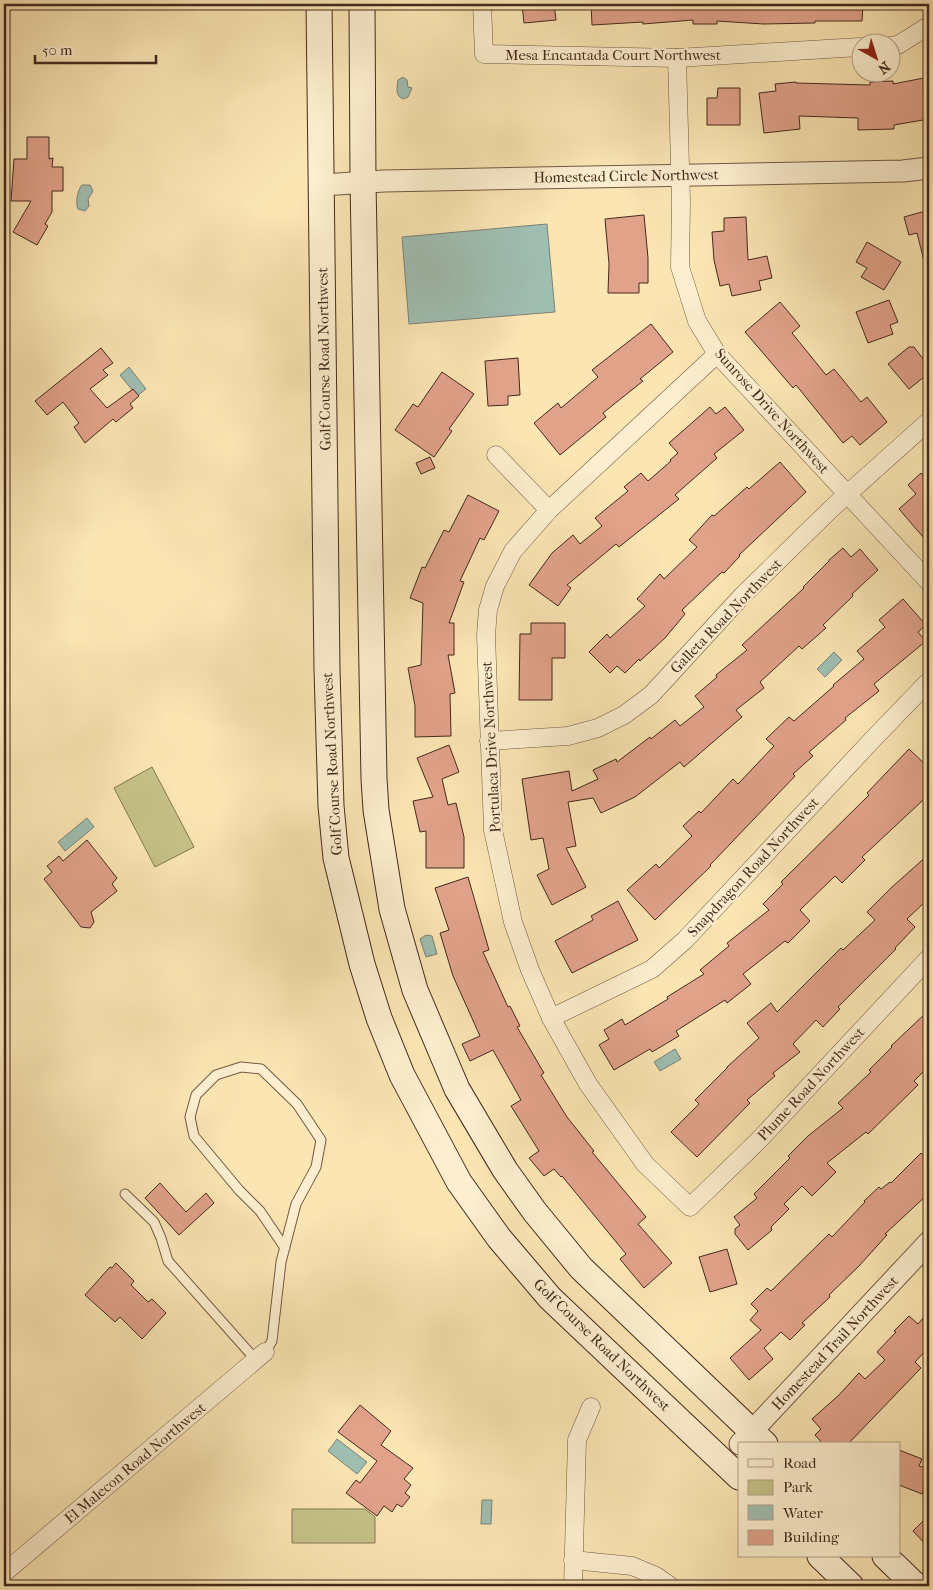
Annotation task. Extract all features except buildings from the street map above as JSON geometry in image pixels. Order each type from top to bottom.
[{"type":"main road","name":"Golf Course Road Northwest","points":[[319,4],[327,670],[331,806],[336,858],[362,964],[379,1018],[402,1075],[459,1182],[499,1238],[550,1298],[738,1446]]},
{"type":"main road","points":[[362,4],[363,182],[374,779],[376,810],[392,910],[415,990],[457,1089],[505,1170],[581,1268],[738,1444]]},
{"type":"main road","points":[[822,1558],[851,1586]]},
{"type":"main road","points":[[887,1558],[916,1586]]},
{"type":"street","name":"Mesa Encantada Court Northwest","points":[[482,4],[484,54],[677,58],[850,49]]},
{"type":"street","points":[[900,44],[925,28]]},
{"type":"street","name":"Sunrose Drive Northwest","points":[[677,58],[680,267],[697,321],[717,354],[929,582]]},
{"type":"street","name":"Homestead Circle Northwest","points":[[322,185],[363,182],[903,171],[929,168]]},
{"type":"street","name":"Portulaca Drive Northwest","points":[[690,1207],[646,1164],[588,1084],[551,1018],[530,970],[511,914],[493,830],[486,635],[488,610],[495,586],[513,551],[549,510],[717,354]]},
{"type":"street","name":"Galleta Road Northwest","points":[[489,741],[568,736],[598,728],[624,715],[651,695],[742,596],[847,493],[929,421]]},
{"type":"street","points":[[496,455],[549,510]]},
{"type":"street","name":"Snapdragon Road Northwest","points":[[551,1018],[652,968],[685,940],[929,681]]},
{"type":"street","name":"Plume Road Northwest","points":[[690,1207],[758,1141],[929,958]]},
{"type":"street","name":"Homestead Trail Northwest","points":[[750,1442],[929,1242]]},
{"type":"street","name":"El Malecon Road Northwest","points":[[4,1573],[261,1356]]},
{"type":"street","points":[[573,1586],[577,1440],[591,1407]]},
{"type":"street","points":[[573,1560],[632,1566],[656,1576],[670,1586]]},
{"type":"lane","points":[[124,1194],[154,1222],[168,1261],[261,1356],[272,1341],[281,1262],[285,1248],[296,1204],[316,1167],[321,1140],[297,1104],[261,1069],[241,1066],[216,1075],[196,1095],[190,1117],[194,1136],[239,1190],[260,1211],[285,1248]]},
{"type":"green space","points":[[152,767],[194,847],[155,867],[114,788]]},
{"type":"green space","points":[[292,1509],[365,1509],[375,1517],[375,1543],[292,1543]]},
{"type":"water","points":[[403,77],[407,80],[408,87],[412,88],[408,97],[403,99],[400,98],[397,88],[398,80]]},
{"type":"water","points":[[82,185],[90,185],[93,191],[88,199],[89,206],[85,211],[78,209],[77,206],[77,196]]},
{"type":"water","points":[[547,224],[555,312],[409,324],[402,237]]},
{"type":"water","points":[[129,367],[146,389],[137,396],[120,375]]},
{"type":"water","points":[[834,652],[842,660],[825,677],[817,669]]},
{"type":"water","points":[[87,818],[94,827],[65,851],[58,842]]},
{"type":"water","points":[[426,935],[432,936],[437,954],[426,957],[420,939]]},
{"type":"water","points":[[675,1049],[681,1059],[660,1071],[654,1062]]},
{"type":"water","points":[[337,1439],[367,1462],[357,1474],[328,1451]]},
{"type":"water","points":[[482,1500],[492,1500],[491,1524],[481,1524]]}]
